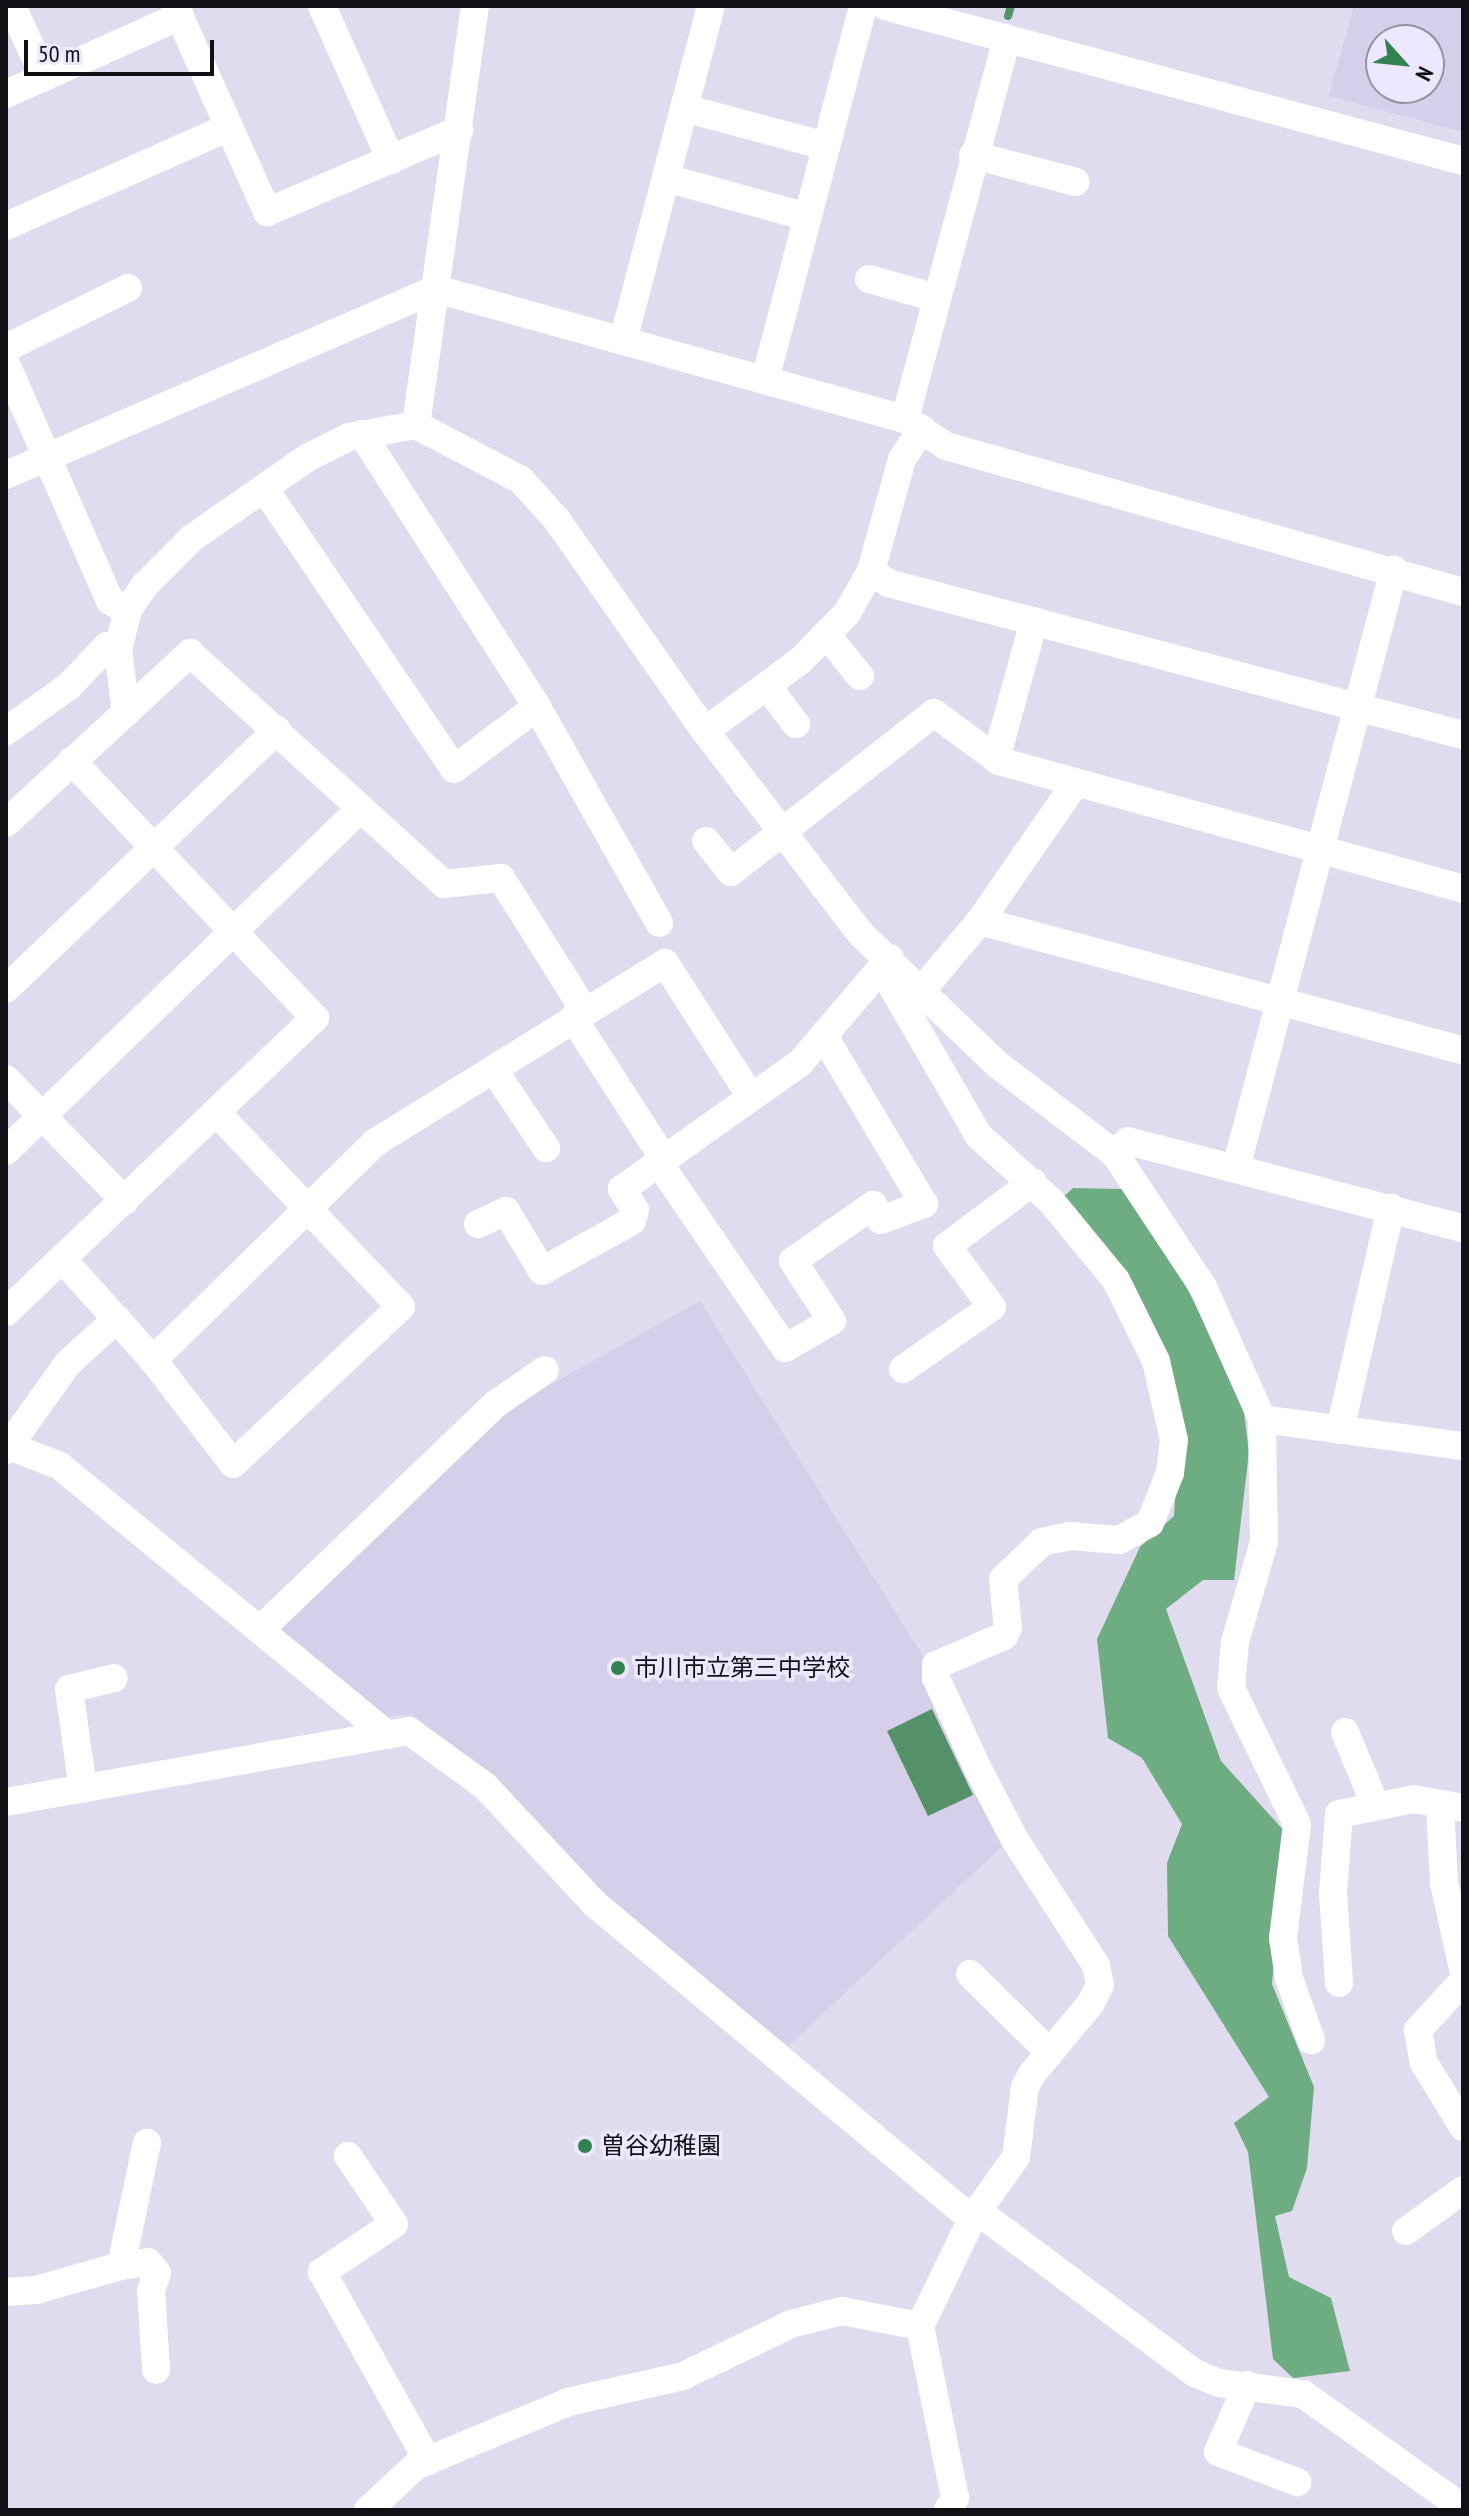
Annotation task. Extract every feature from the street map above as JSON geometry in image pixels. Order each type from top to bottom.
[{"type":"street","points":[[12,6],[44,77]]},
{"type":"street","points":[[322,6],[391,160]]},
{"type":"street","points":[[416,425],[475,6]]},
{"type":"street","points":[[623,341],[711,6]]},
{"type":"street","points":[[765,380],[863,6]]},
{"type":"street","points":[[885,6],[994,25],[1463,161]]},
{"type":"street","points":[[6,94],[178,11],[267,212],[459,130]]},
{"type":"street","points":[[705,731],[767,686],[826,634],[847,613],[871,571],[914,424],[936,298],[973,155],[994,25]]},
{"type":"street","points":[[684,108],[826,146]]},
{"type":"street","points":[[6,226],[229,127]]},
{"type":"street","points":[[973,155],[1076,182]]},
{"type":"street","points":[[666,178],[808,217]]},
{"type":"street","points":[[869,279],[936,298]]},
{"type":"street","points":[[6,348],[128,288]]},
{"type":"street","points":[[6,475],[436,289],[914,424],[946,446],[1394,569],[1463,592]]},
{"type":"street","points":[[6,364],[110,601],[128,610]]},
{"type":"street","points":[[126,713],[118,649],[128,610],[192,538],[307,458],[362,434],[416,425],[521,480],[557,520],[705,731],[886,964],[979,1136],[1033,1182],[1116,1280],[1156,1361],[1174,1440],[1170,1473],[1150,1523],[1119,1540],[1070,1536],[1042,1542],[1003,1579],[1008,1628],[1004,1636],[936,1665],[936,1678],[1015,1840],[1096,1965],[1097,1993],[1025,2087],[1016,2157],[976,2216],[920,2326],[959,2506]]},
{"type":"street","points":[[362,434],[537,707],[659,923]]},
{"type":"street","points":[[264,488],[454,769],[537,707]]},
{"type":"street","points":[[1236,1168],[1394,569]]},
{"type":"street","points":[[871,571],[888,583],[1463,735]]},
{"type":"street","points":[[996,759],[1034,621]]},
{"type":"street","points":[[826,634],[860,676]]},
{"type":"street","points":[[6,731],[69,686],[107,646],[118,649]]},
{"type":"street","points":[[6,823],[190,653],[444,884],[501,878],[661,1161],[785,1348],[832,1321],[793,1261],[873,1205],[881,1220],[924,1204],[824,1036]]},
{"type":"street","points":[[767,686],[796,724]]},
{"type":"street","points":[[706,841],[731,872],[934,713],[996,759],[1074,785],[1463,889]]},
{"type":"street","points":[[6,989],[277,730]]},
{"type":"street","points":[[6,1312],[64,1261],[315,1018],[72,761]]},
{"type":"street","points":[[922,990],[980,921],[1074,785]]},
{"type":"street","points":[[6,1151],[360,809]]},
{"type":"street","points":[[980,921],[1463,1050]]},
{"type":"street","points":[[153,1360],[376,1142],[665,963],[751,1097]]},
{"type":"street","points":[[886,964],[922,990],[998,1065],[1115,1154],[1203,1287],[1262,1419],[1264,1542],[1235,1642],[1231,1688],[1297,1824],[1283,1938],[1289,1978],[1311,2040]]},
{"type":"street","points":[[478,1224],[506,1211],[542,1271],[632,1221],[635,1210],[622,1189],[800,1063],[886,964]]},
{"type":"street","points":[[494,1070],[546,1148]]},
{"type":"street","points":[[6,1079],[125,1201]]},
{"type":"street","points":[[64,1261],[153,1360],[233,1464],[401,1307],[217,1113]]},
{"type":"street","points":[[1115,1154],[1128,1141],[1463,1228]]},
{"type":"street","points":[[903,1369],[992,1307],[947,1246],[1033,1182]]},
{"type":"street","points":[[1340,1430],[1391,1208]]},
{"type":"street","points":[[117,1319],[68,1363],[8,1448],[60,1466],[388,1735]]},
{"type":"street","points":[[260,1630],[497,1403],[545,1370]]},
{"type":"street","points":[[1262,1419],[1463,1446]]},
{"type":"street","points":[[83,1789],[69,1689],[114,1678]]},
{"type":"street","points":[[6,1802],[409,1731],[485,1786],[595,1904],[976,2216],[1195,2373],[1303,2394],[1455,2500]]},
{"type":"street","points":[[1345,1732],[1375,1804]]},
{"type":"street","points":[[1339,1983],[1333,1893],[1339,1814],[1375,1804],[1414,1799],[1452,1806],[1444,1883],[1463,1969]]},
{"type":"street","points":[[970,1974],[1050,2053]]},
{"type":"street","points":[[1463,1981],[1418,2030],[1424,2063],[1463,2127]]},
{"type":"street","points":[[121,2266],[147,2143]]},
{"type":"street","points":[[348,2156],[394,2224],[322,2272],[428,2461]]},
{"type":"street","points":[[1406,2231],[1463,2190]]},
{"type":"street","points":[[6,2292],[36,2290],[121,2266],[148,2262],[157,2273],[151,2290],[156,2370]]},
{"type":"street","points":[[368,2510],[428,2461],[568,2402],[683,2376],[791,2324],[842,2311],[920,2326]]},
{"type":"street","points":[[1247,2385],[1218,2452],[1297,2482]]},
{"type":"shaded area","points":[[1354,6],[1463,6],[1463,132],[1329,96]]},
{"type":"shaded area","points":[[1073,1188],[1122,1189],[1148,1211],[1242,1397],[1249,1452],[1234,1580],[1203,1580],[1166,1609],[1221,1761],[1286,1833],[1272,1984],[1314,2087],[1307,2168],[1292,2211],[1275,2216],[1289,2277],[1331,2298],[1350,2371],[1293,2378],[1273,2359],[1248,2152],[1234,2123],[1269,2097],[1168,1936],[1167,1863],[1182,1824],[1142,1758],[1108,1738],[1097,1639],[1140,1547],[1174,1516],[1181,1409],[1062,1198]]},
{"type":"shaded area","name":"市川市立第三中学校","points":[[700,1301],[923,1656],[926,1679],[1007,1842],[788,2046],[617,1909],[494,1781],[412,1714],[375,1718],[278,1639],[280,1626],[509,1408]]},
{"type":"shaded area","points":[[932,1709],[973,1795],[928,1816],[887,1731]]},
{"type":"waterway","points":[[1008,16],[1011,6]]},
{"type":"place","name":"市川市立第三中学校","points":[[618,1668]]},
{"type":"place","name":"曽谷幼稚園","points":[[585,2146]]}]
